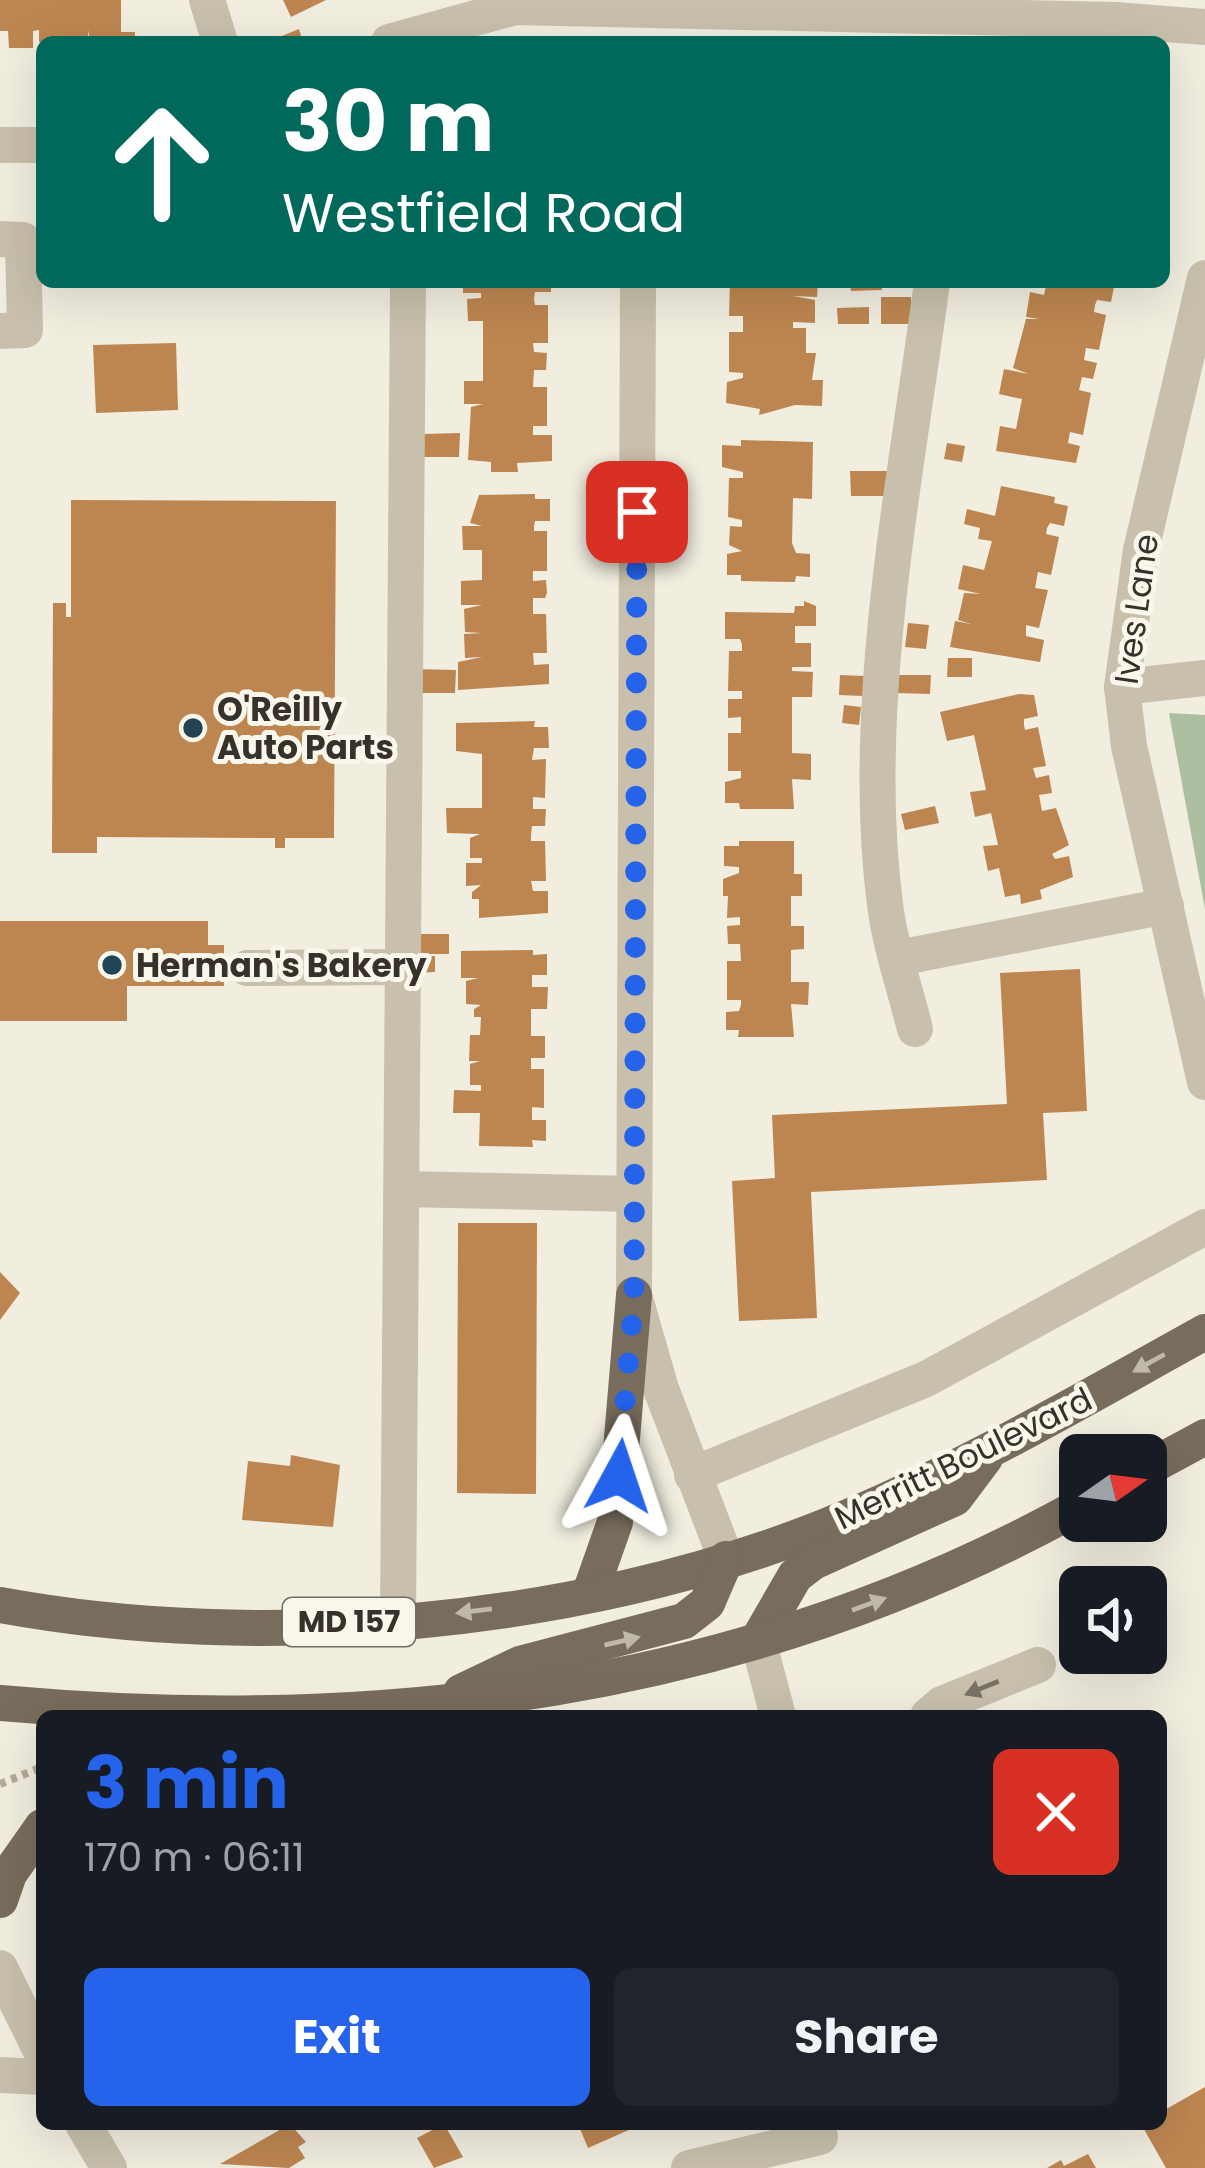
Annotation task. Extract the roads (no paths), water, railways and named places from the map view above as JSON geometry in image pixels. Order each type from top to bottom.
[{"type":"main road","points":[[590,1593],[615,1522],[634,1295]]},
{"type":"main road","name":"Merritt Boulevard","points":[[0,1605],[170,1625],[256,1628],[398,1620],[590,1593],[726,1559],[820,1528],[989,1452],[1205,1332]]},
{"type":"main road","points":[[1167,1458],[1205,1437]]},
{"type":"main road","points":[[758,1640],[795,1576],[813,1562],[955,1498],[989,1452]]},
{"type":"main road","points":[[432,1710],[620,1674],[758,1640],[939,1577],[1059,1516]]},
{"type":"main road","points":[[426,1710],[520,1664],[684,1621],[707,1604],[726,1559]]},
{"type":"main road","points":[[0,1703],[127,1710]]},
{"type":"main road","points":[[0,1900],[9,1874],[36,1836]]},
{"type":"street","points":[[207,0],[218,36]]},
{"type":"street","points":[[417,36],[515,8],[640,18],[965,30],[1116,20],[1205,28]]},
{"type":"street","points":[[0,145],[36,145]]},
{"type":"street","points":[[0,239],[23,240],[25,331],[0,331]]},
{"type":"street","name":"Ives Lane","points":[[1205,278],[1141,550],[1122,687],[1205,1082]]},
{"type":"street","points":[[398,1620],[408,288]]},
{"type":"street","points":[[638,288],[634,1295],[692,1475],[726,1559]]},
{"type":"street","points":[[915,1029],[885,906],[880,814],[885,645],[931,288]]},
{"type":"street","points":[[1122,687],[1205,678]]},
{"type":"street","points":[[898,958],[1166,906]]},
{"type":"street","points":[[247,968],[403,967]]},
{"type":"street","points":[[402,1190],[634,1194]]},
{"type":"street","points":[[692,1475],[926,1379],[1205,1227]]},
{"type":"street","points":[[758,1640],[776,1710]]},
{"type":"street","points":[[935,1710],[1038,1665]]},
{"type":"street","points":[[0,1968],[36,2041]]},
{"type":"street","points":[[0,2075],[36,2078]]},
{"type":"street","points":[[87,2130],[109,2168]]},
{"type":"street","points":[[689,2168],[822,2143]]},
{"type":"place","name":"O'Reilly Auto Parts","points":[[193,728]]},
{"type":"place","name":"Herman's Bakery","points":[[112,965]]}]
